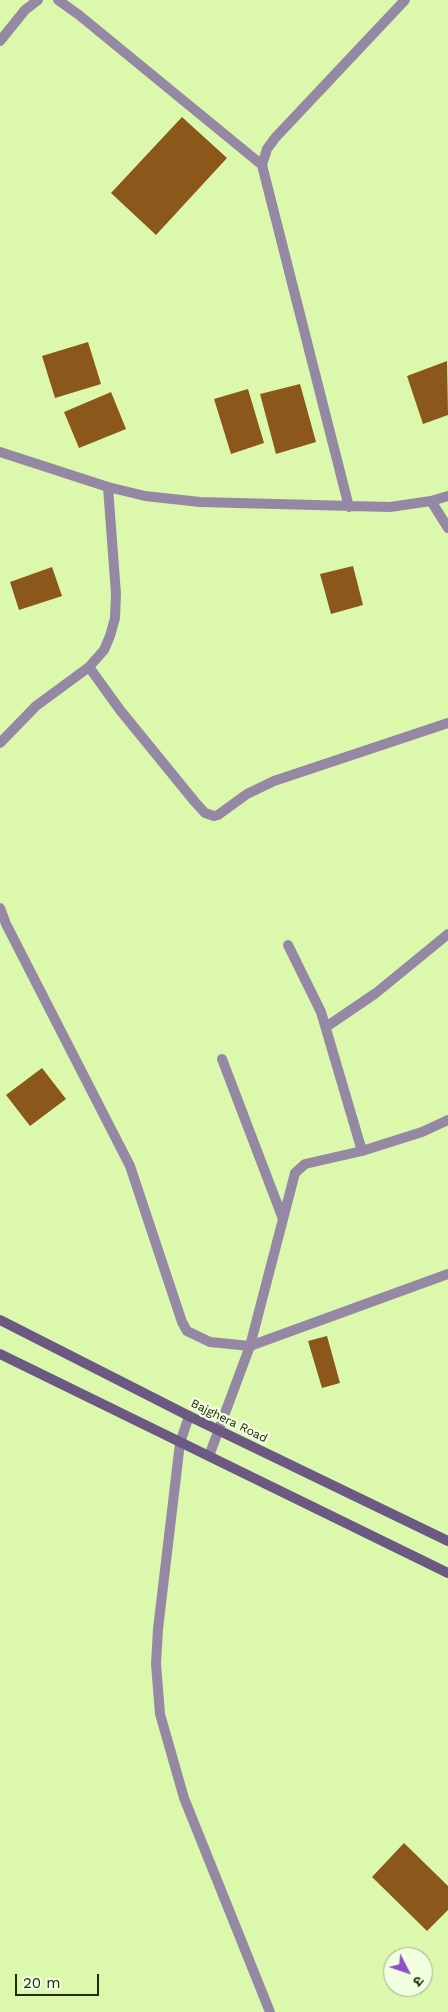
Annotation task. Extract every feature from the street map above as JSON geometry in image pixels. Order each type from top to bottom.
[{"type":"main road","name":"Bajghera Road","points":[[0,1320],[189,1416],[448,1541]]},
{"type":"main road","points":[[0,1354],[180,1444],[209,1456],[448,1573]]},
{"type":"street","points":[[0,40],[25,10],[38,0]]},
{"type":"street","points":[[58,0],[79,15],[262,165]]},
{"type":"street","points":[[350,507],[262,165],[267,149],[275,138],[405,0]]},
{"type":"street","points":[[0,452],[108,487],[145,496],[200,502],[390,507],[431,501],[448,496]]},
{"type":"street","points":[[0,743],[36,706],[89,667],[104,650],[110,636],[115,618],[116,594],[108,487]]},
{"type":"street","points":[[431,501],[448,528]]},
{"type":"street","points":[[89,667],[120,710],[195,802],[206,813],[214,816],[246,794],[274,781],[448,723]]},
{"type":"street","points":[[0,908],[10,932],[130,1166],[182,1322],[187,1331],[210,1342],[250,1346],[448,1274]]},
{"type":"street","points":[[326,1027],[388,983],[448,934]]},
{"type":"street","points":[[288,945],[317,1002],[326,1027],[362,1151]]},
{"type":"street","points":[[222,1059],[284,1220]]},
{"type":"street","points":[[209,1456],[250,1346],[295,1173],[302,1166],[362,1151],[422,1132],[448,1120]]},
{"type":"street","points":[[189,1416],[180,1444],[158,1638],[156,1664],[160,1714],[184,1798],[270,2012]]},
{"type":"building","points":[[182,117],[227,158],[156,235],[111,193]]},
{"type":"building","points":[[88,342],[101,384],[55,398],[42,356]]},
{"type":"building","points":[[447,361],[448,415],[423,424],[407,376]]},
{"type":"building","points":[[300,384],[316,442],[276,454],[260,394]]},
{"type":"building","points":[[248,389],[264,443],[231,454],[214,399]]},
{"type":"building","points":[[111,392],[126,429],[79,448],[64,412]]},
{"type":"building","points":[[353,566],[363,605],[331,614],[320,574]]},
{"type":"building","points":[[52,567],[62,596],[19,610],[10,582]]},
{"type":"building","points":[[42,1068],[66,1099],[30,1126],[6,1095]]},
{"type":"building","points":[[327,1336],[340,1383],[322,1388],[308,1341]]},
{"type":"building","points":[[404,1843],[448,1886],[448,1910],[427,1931],[372,1877]]}]
